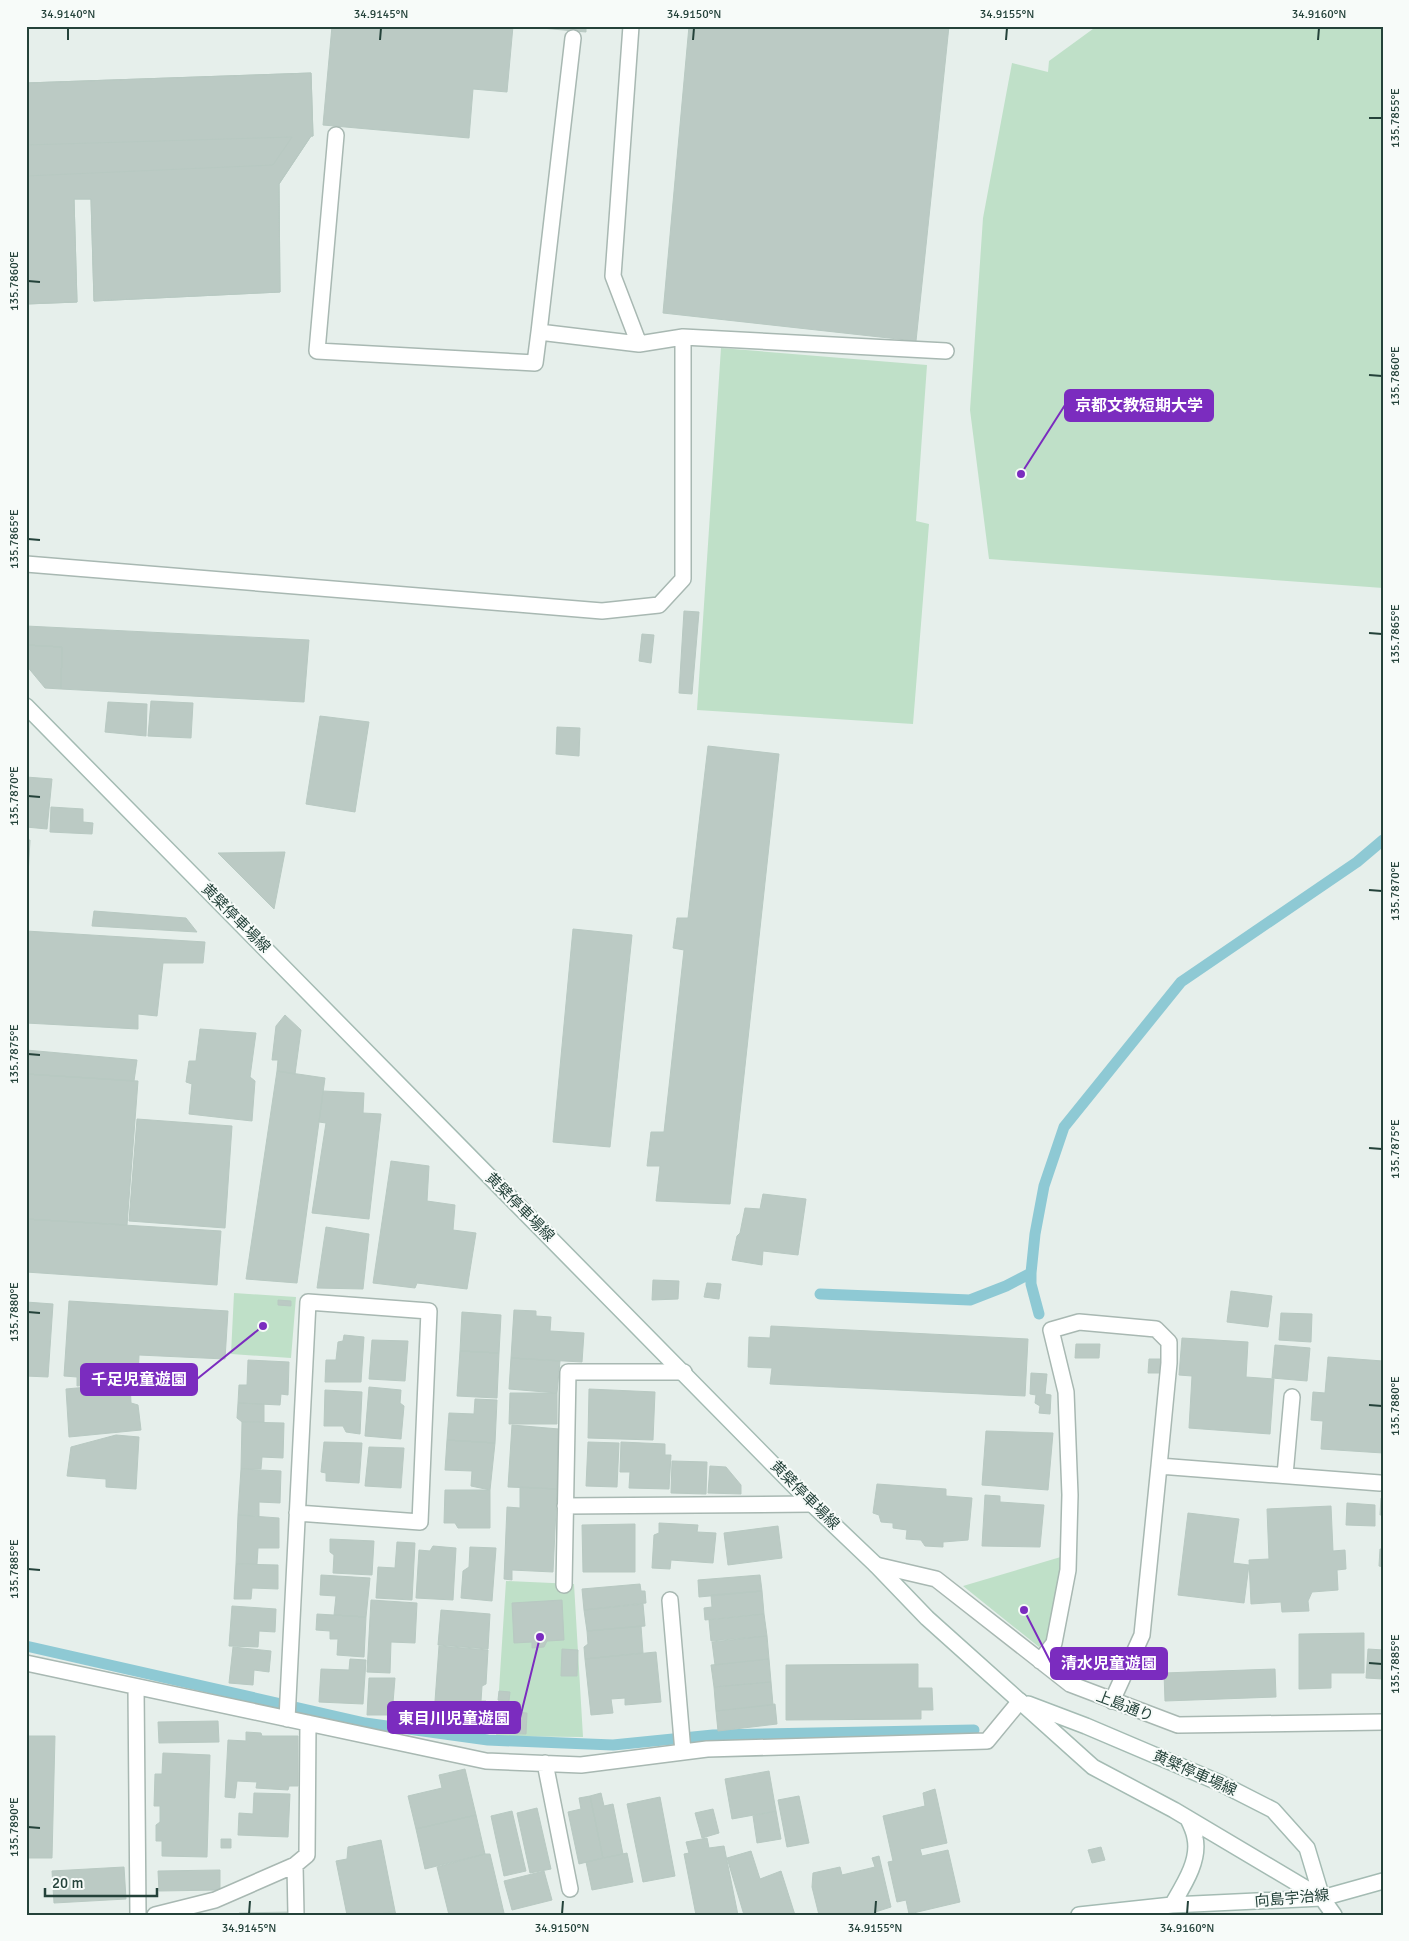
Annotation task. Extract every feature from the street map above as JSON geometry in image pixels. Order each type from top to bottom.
[{"type":"street","points":[[632,26],[613,276],[639,344]]},
{"type":"street","points":[[336,136],[317,351],[535,363],[573,38]]},
{"type":"street","points":[[539,332],[639,344],[684,337],[946,351]]},
{"type":"street","points":[[26,564],[602,611],[659,605],[683,579],[684,337]]},
{"type":"street","name":"黄檗停車場線","points":[[26,706],[812,1504],[876,1565],[927,1618],[1092,1767],[1188,1819],[1322,1898]]},
{"type":"street","points":[[287,1718],[297,1513],[308,1302],[429,1311],[420,1522],[297,1513]]},
{"type":"street","points":[[1040,1661],[1054,1643],[1068,1570],[1070,1495],[1066,1392],[1051,1330],[1079,1322],[1156,1329],[1169,1342],[1169,1363],[1142,1635],[1112,1701]]},
{"type":"street","points":[[564,1585],[568,1372],[684,1372]]},
{"type":"street","points":[[1285,1475],[1292,1397]]},
{"type":"street","points":[[1159,1466],[1380,1483]]},
{"type":"street","points":[[565,1506],[812,1504]]},
{"type":"street","name":"上島通り","points":[[876,1565],[936,1579],[1070,1684],[1178,1725],[1383,1722]]},
{"type":"street","points":[[670,1600],[683,1751]]},
{"type":"street","points":[[26,1663],[136,1688],[486,1761],[581,1764],[707,1749],[987,1741],[1020,1701]]},
{"type":"street","points":[[136,1688],[138,1915]]},
{"type":"street","name":"黄檗停車場線","points":[[1020,1701],[1086,1726],[1220,1783],[1273,1810],[1307,1848],[1322,1898],[1334,1915]]},
{"type":"street","points":[[155,1915],[215,1900],[295,1865],[306,1854],[308,1723]]},
{"type":"street","points":[[545,1763],[570,1889]]},
{"type":"street","points":[[1172,1905],[1187,1880],[1194,1860],[1196,1840],[1188,1819]]},
{"type":"street","points":[[295,1865],[296,1915]]},
{"type":"street","name":"向島宇治線","points":[[1079,1915],[1172,1905],[1322,1898],[1383,1881]]},
{"type":"street","name":"黄檗停車場線","points":[[1318,1915],[1322,1898]]},
{"type":"green space","points":[[1097,26],[1383,26],[1383,588],[989,559],[970,410],[983,218],[1012,63],[1048,72],[1049,61]]},
{"type":"green space","points":[[721,348],[927,365],[916,521],[929,524],[913,724],[697,710]]},
{"type":"green space","points":[[234,1293],[296,1297],[291,1358],[231,1354]]},
{"type":"green space","points":[[1064,1556],[1050,1635],[1039,1647],[963,1586]]},
{"type":"green space","points":[[506,1581],[574,1584],[583,1737],[496,1736]]},
{"type":"building","points":[[332,26],[513,26],[507,92],[473,89],[469,138],[323,125]]},
{"type":"building","points":[[519,26],[586,26],[586,32]]},
{"type":"building","points":[[689,26],[949,26],[916,341],[663,313]]},
{"type":"building","points":[[311,73],[313,136],[311,136],[279,184],[280,292],[94,301],[91,199],[74,199],[77,302],[26,304],[26,83]]},
{"type":"building","points":[[311,73],[313,136],[311,136],[279,184],[280,292],[94,301],[91,199],[74,199],[77,302],[26,304],[26,176],[273,165],[292,137],[26,145],[26,83]]},
{"type":"building","points":[[684,611],[699,612],[692,694],[679,693]]},
{"type":"building","points":[[26,626],[309,640],[304,702],[61,689],[62,647],[26,645]]},
{"type":"building","points":[[642,634],[654,635],[651,663],[639,661]]},
{"type":"building","points":[[26,645],[62,647],[61,689],[45,688],[26,665]]},
{"type":"building","points":[[151,701],[193,703],[191,738],[148,736]]},
{"type":"building","points":[[108,702],[147,704],[146,736],[105,732]]},
{"type":"building","points":[[320,716],[369,722],[355,812],[306,804]]},
{"type":"building","points":[[557,727],[580,728],[579,756],[556,754]]},
{"type":"building","points":[[708,746],[779,754],[730,1204],[656,1201],[660,1166],[647,1166],[651,1132],[664,1132],[684,950],[673,948],[677,918],[688,918]]},
{"type":"building","points":[[26,777],[52,779],[47,829],[26,827]]},
{"type":"building","points":[[51,807],[83,809],[83,822],[93,823],[92,834],[50,832]]},
{"type":"building","points":[[26,840],[30,840],[27,893],[26,893]]},
{"type":"building","points":[[285,852],[274,909],[218,853]]},
{"type":"building","points":[[94,911],[186,918],[197,932],[92,926]]},
{"type":"building","points":[[573,929],[632,935],[610,1147],[553,1142]]},
{"type":"building","points":[[26,931],[205,942],[203,963],[163,963],[157,1016],[138,1014],[138,1029],[26,1023]]},
{"type":"building","points":[[285,1015],[301,1030],[295,1074],[277,1071],[278,1060],[272,1060],[276,1026]]},
{"type":"building","points":[[200,1029],[256,1033],[250,1077],[255,1081],[252,1121],[189,1114],[192,1084],[186,1082],[189,1061],[196,1061]]},
{"type":"building","points":[[26,1050],[137,1060],[134,1081],[26,1074]]},
{"type":"building","points":[[277,1071],[325,1078],[297,1283],[246,1279]]},
{"type":"building","points":[[26,1074],[138,1081],[127,1225],[26,1219]]},
{"type":"building","points":[[323,1091],[364,1093],[363,1113],[381,1114],[369,1219],[312,1213],[326,1123],[319,1122]]},
{"type":"building","points":[[137,1119],[232,1126],[225,1228],[129,1221]]},
{"type":"building","points":[[391,1161],[429,1166],[427,1201],[455,1205],[453,1230],[476,1233],[467,1289],[417,1283],[415,1288],[373,1283]]},
{"type":"building","points":[[763,1194],[806,1199],[798,1255],[763,1251],[762,1265],[732,1260],[745,1208],[760,1209]]},
{"type":"building","points":[[26,1219],[221,1231],[217,1285],[26,1272]]},
{"type":"building","points":[[326,1227],[369,1234],[363,1289],[317,1288]]},
{"type":"building","points":[[653,1280],[679,1281],[678,1299],[652,1300]]},
{"type":"building","points":[[707,1283],[721,1284],[719,1299],[704,1297]]},
{"type":"building","points":[[1231,1291],[1272,1296],[1268,1327],[1227,1322]]},
{"type":"building","points":[[278,1300],[291,1301],[291,1306],[278,1305]]},
{"type":"building","points":[[69,1301],[228,1311],[225,1359],[139,1355],[138,1379],[77,1386],[77,1377],[64,1376]]},
{"type":"building","points":[[26,1302],[53,1304],[48,1377],[26,1376]]},
{"type":"building","points":[[514,1310],[536,1311],[536,1316],[551,1317],[550,1331],[584,1333],[582,1362],[511,1358]]},
{"type":"building","points":[[462,1312],[501,1315],[499,1353],[460,1351]]},
{"type":"building","points":[[1281,1313],[1312,1314],[1311,1342],[1279,1340]]},
{"type":"building","points":[[771,1326],[1028,1339],[1025,1396],[770,1384],[772,1368],[748,1367],[749,1337],[770,1338]]},
{"type":"building","points":[[344,1335],[364,1337],[361,1382],[325,1382],[326,1360],[336,1360],[338,1342],[343,1341]]},
{"type":"building","points":[[1182,1338],[1248,1342],[1246,1377],[1274,1379],[1270,1434],[1189,1428],[1192,1376],[1179,1375]]},
{"type":"building","points":[[372,1340],[408,1341],[405,1381],[369,1379]]},
{"type":"building","points":[[1076,1344],[1100,1344],[1099,1358],[1075,1358]]},
{"type":"building","points":[[1275,1345],[1310,1348],[1307,1381],[1272,1378]]},
{"type":"building","points":[[460,1351],[499,1353],[497,1398],[457,1396]]},
{"type":"building","points":[[1328,1357],[1383,1361],[1383,1453],[1321,1449],[1323,1421],[1311,1420],[1313,1392],[1325,1393]]},
{"type":"building","points":[[511,1358],[560,1361],[557,1393],[509,1389]]},
{"type":"building","points":[[1149,1359],[1161,1359],[1160,1373],[1148,1373]]},
{"type":"building","points":[[248,1360],[289,1362],[288,1395],[281,1394],[280,1405],[238,1403],[239,1385],[247,1385]]},
{"type":"building","points":[[1031,1373],[1047,1374],[1045,1394],[1051,1395],[1050,1414],[1039,1413],[1040,1406],[1035,1403],[1036,1395],[1030,1394]]},
{"type":"building","points":[[130,1383],[131,1403],[138,1405],[141,1430],[69,1437],[66,1389]]},
{"type":"building","points":[[369,1387],[401,1390],[400,1403],[404,1406],[401,1439],[365,1436]]},
{"type":"building","points":[[589,1389],[655,1392],[653,1440],[588,1438]]},
{"type":"building","points":[[325,1390],[362,1392],[360,1434],[346,1432],[343,1426],[324,1426]]},
{"type":"building","points":[[510,1393],[557,1393],[557,1424],[509,1424]]},
{"type":"building","points":[[475,1399],[497,1400],[495,1443],[447,1440],[449,1413],[474,1414]]},
{"type":"building","points":[[238,1403],[264,1404],[264,1422],[242,1422],[237,1418]]},
{"type":"building","points":[[242,1422],[284,1423],[283,1458],[262,1457],[261,1469],[241,1469]]},
{"type":"building","points":[[512,1425],[559,1429],[557,1489],[508,1487]]},
{"type":"building","points":[[986,1431],[1053,1433],[1048,1490],[982,1485]]},
{"type":"building","points":[[116,1435],[139,1437],[136,1489],[106,1487],[106,1479],[67,1476],[71,1447]]},
{"type":"building","points":[[447,1440],[495,1443],[490,1490],[471,1486],[472,1471],[445,1470]]},
{"type":"building","points":[[324,1442],[362,1443],[359,1483],[326,1481],[326,1473],[321,1472]]},
{"type":"building","points":[[588,1442],[619,1443],[617,1487],[586,1486]]},
{"type":"building","points":[[621,1442],[665,1444],[665,1455],[671,1455],[669,1489],[629,1488],[630,1472],[620,1472]]},
{"type":"building","points":[[369,1447],[404,1448],[401,1488],[365,1486]]},
{"type":"building","points":[[672,1461],[707,1462],[706,1494],[671,1493]]},
{"type":"building","points":[[710,1466],[726,1467],[741,1485],[741,1494],[708,1493]]},
{"type":"building","points":[[241,1469],[281,1471],[280,1503],[259,1502],[259,1516],[238,1515]]},
{"type":"building","points":[[877,1484],[946,1489],[946,1496],[972,1498],[968,1540],[943,1542],[943,1547],[925,1546],[921,1540],[906,1539],[907,1530],[893,1528],[893,1523],[881,1522],[879,1515],[873,1513]]},
{"type":"building","points":[[520,1487],[557,1489],[553,1572],[512,1570],[512,1580],[504,1579],[507,1507],[520,1508]]},
{"type":"building","points":[[445,1490],[490,1490],[490,1528],[458,1528],[455,1523],[444,1523]]},
{"type":"building","points":[[985,1495],[1000,1496],[1000,1502],[1044,1505],[1040,1547],[982,1546]]},
{"type":"building","points":[[1383,1497],[1383,1515],[1380,1515],[1381,1498]]},
{"type":"building","points":[[1347,1503],[1375,1505],[1375,1526],[1346,1525]]},
{"type":"building","points":[[1331,1506],[1333,1551],[1345,1550],[1346,1569],[1337,1570],[1338,1590],[1312,1592],[1308,1601],[1309,1611],[1282,1612],[1281,1602],[1251,1604],[1249,1560],[1269,1559],[1267,1509]]},
{"type":"building","points":[[1188,1513],[1239,1519],[1233,1563],[1249,1565],[1244,1603],[1178,1595]]},
{"type":"building","points":[[238,1515],[279,1518],[279,1548],[258,1548],[257,1564],[236,1564]]},
{"type":"building","points":[[659,1523],[698,1525],[697,1532],[716,1533],[713,1563],[671,1560],[670,1569],[652,1568],[654,1535],[659,1533]]},
{"type":"building","points":[[635,1524],[635,1572],[583,1572],[582,1525]]},
{"type":"building","points":[[778,1526],[782,1558],[728,1565],[724,1533]]},
{"type":"building","points":[[330,1539],[374,1541],[372,1575],[333,1573],[334,1555],[330,1552]]},
{"type":"building","points":[[397,1542],[415,1543],[412,1600],[376,1598],[378,1567],[395,1568]]},
{"type":"building","points":[[433,1546],[456,1548],[453,1600],[416,1598],[419,1550],[430,1551]]},
{"type":"building","points":[[470,1547],[496,1548],[492,1601],[461,1598],[463,1571],[469,1567]]},
{"type":"building","points":[[1380,1549],[1383,1549],[1383,1567],[1379,1566]]},
{"type":"building","points":[[236,1564],[278,1565],[278,1589],[252,1588],[251,1599],[234,1599]]},
{"type":"building","points":[[321,1575],[370,1578],[366,1617],[334,1615],[336,1596],[320,1595]]},
{"type":"building","points":[[760,1575],[762,1591],[699,1597],[698,1580]]},
{"type":"building","points":[[640,1584],[641,1591],[645,1591],[646,1603],[584,1610],[582,1589]]},
{"type":"building","points":[[762,1591],[764,1614],[705,1620],[704,1608],[712,1607],[711,1595]]},
{"type":"building","points":[[371,1600],[417,1603],[415,1643],[391,1642],[390,1673],[367,1672]]},
{"type":"building","points":[[562,1600],[564,1640],[547,1641],[544,1647],[532,1648],[532,1642],[514,1643],[512,1603]]},
{"type":"building","points":[[643,1604],[645,1626],[587,1631],[584,1610]]},
{"type":"building","points":[[232,1606],[276,1609],[275,1632],[259,1631],[258,1647],[229,1646]]},
{"type":"building","points":[[441,1610],[490,1614],[488,1649],[438,1645]]},
{"type":"building","points":[[317,1614],[366,1617],[364,1657],[337,1655],[338,1639],[330,1639],[330,1631],[316,1630]]},
{"type":"building","points":[[764,1614],[767,1636],[711,1641],[709,1620]]},
{"type":"building","points":[[641,1626],[643,1653],[585,1659],[584,1647],[588,1644],[587,1631]]},
{"type":"building","points":[[1364,1633],[1364,1673],[1331,1673],[1331,1688],[1299,1689],[1299,1634]]},
{"type":"building","points":[[767,1636],[769,1659],[715,1665],[712,1642]]},
{"type":"building","points":[[439,1646],[488,1650],[486,1684],[482,1686],[481,1701],[486,1701],[484,1719],[434,1715]]},
{"type":"building","points":[[233,1647],[271,1651],[269,1672],[254,1670],[253,1685],[229,1683]]},
{"type":"building","points":[[562,1649],[578,1650],[577,1676],[561,1676]]},
{"type":"building","points":[[1368,1649],[1383,1650],[1383,1679],[1366,1678]]},
{"type":"building","points":[[656,1652],[661,1702],[625,1705],[625,1698],[611,1699],[613,1713],[591,1715],[585,1659]]},
{"type":"building","points":[[350,1659],[366,1660],[363,1704],[319,1702],[321,1669],[349,1670]]},
{"type":"building","points":[[769,1659],[771,1682],[714,1687],[711,1665]]},
{"type":"building","points":[[918,1664],[918,1688],[932,1688],[933,1710],[921,1710],[921,1719],[786,1720],[786,1665]]},
{"type":"building","points":[[1275,1669],[1276,1697],[1165,1701],[1164,1673]]},
{"type":"building","points":[[369,1678],[395,1678],[392,1715],[367,1715]]},
{"type":"building","points":[[771,1682],[773,1705],[716,1711],[714,1687]]},
{"type":"building","points":[[499,1691],[510,1692],[509,1701],[498,1700]]},
{"type":"building","points":[[775,1704],[777,1724],[718,1731],[716,1711]]},
{"type":"building","points":[[500,1711],[527,1713],[526,1734],[499,1733]]},
{"type":"building","points":[[218,1721],[219,1742],[159,1743],[158,1722]]},
{"type":"building","points":[[246,1732],[261,1733],[262,1736],[298,1736],[298,1786],[289,1786],[288,1790],[256,1788],[257,1782],[237,1781],[235,1798],[225,1797],[228,1740],[246,1741]]},
{"type":"building","points":[[26,1736],[55,1736],[52,1858],[26,1858]]},
{"type":"building","points":[[163,1753],[210,1755],[207,1857],[162,1856],[162,1841],[156,1841],[156,1825],[160,1822],[160,1806],[154,1806],[155,1774],[162,1774]]},
{"type":"building","points":[[465,1769],[476,1815],[416,1829],[408,1796],[442,1788],[439,1775]]},
{"type":"building","points":[[769,1771],[776,1811],[732,1819],[725,1779]]},
{"type":"building","points":[[935,1789],[947,1843],[920,1849],[922,1856],[948,1850],[960,1902],[909,1914],[906,1900],[897,1902],[888,1862],[893,1861],[883,1816],[925,1806],[923,1793]]},
{"type":"building","points":[[254,1793],[290,1794],[288,1837],[238,1835],[239,1813],[253,1814]]},
{"type":"building","points":[[601,1793],[604,1806],[613,1804],[623,1854],[603,1858],[590,1796]]},
{"type":"building","points":[[590,1796],[603,1858],[579,1864],[568,1812],[581,1809],[579,1798]]},
{"type":"building","points":[[799,1796],[809,1843],[787,1847],[778,1800]]},
{"type":"building","points":[[660,1797],[675,1876],[643,1882],[627,1804]]},
{"type":"building","points":[[537,1808],[551,1869],[530,1873],[517,1813]]},
{"type":"building","points":[[713,1809],[719,1833],[702,1838],[695,1813]]},
{"type":"building","points":[[512,1811],[526,1871],[504,1876],[491,1816]]},
{"type":"building","points":[[776,1811],[781,1839],[757,1843],[753,1816]]},
{"type":"building","points":[[476,1815],[485,1854],[425,1869],[416,1829]]},
{"type":"building","points":[[707,1838],[709,1848],[724,1846],[738,1915],[696,1915],[684,1854],[689,1853],[686,1842]]},
{"type":"building","points":[[221,1839],[231,1839],[231,1848],[221,1848]]},
{"type":"building","points":[[381,1840],[395,1911],[376,1915],[347,1915],[336,1861],[347,1859],[348,1847]]},
{"type":"building","points":[[1101,1847],[1105,1860],[1092,1863],[1088,1850]]},
{"type":"building","points":[[751,1851],[760,1879],[781,1871],[795,1915],[744,1915],[727,1858]]},
{"type":"building","points":[[627,1853],[633,1882],[592,1890],[586,1862]]},
{"type":"building","points":[[490,1854],[504,1913],[502,1915],[449,1915],[437,1867]]},
{"type":"building","points":[[879,1856],[891,1907],[866,1915],[819,1915],[812,1887],[813,1873],[840,1867],[842,1875],[875,1867],[872,1858]]},
{"type":"building","points":[[124,1867],[126,1899],[54,1903],[52,1871]]},
{"type":"building","points":[[220,1870],[220,1890],[159,1891],[158,1871]]},
{"type":"building","points":[[544,1871],[552,1900],[512,1910],[504,1881]]},
{"type":"building","points":[[395,1911],[396,1915],[376,1915]]},
{"type":"building","points":[[291,1912],[291,1915],[239,1915],[239,1913]]},
{"type":"waterway","points":[[820,1294],[970,1300],[1006,1286],[1031,1273],[1035,1234],[1044,1186],[1064,1127],[1181,982],[1357,862],[1383,840]]},
{"type":"waterway","points":[[1031,1273],[1031,1284],[1039,1314]]},
{"type":"waterway","points":[[26,1646],[365,1723],[488,1740],[613,1745],[713,1735],[974,1730]]},
{"type":"place","name":"京都文教短期大学","points":[[1021,474]]},
{"type":"place","name":"千足児童遊園","points":[[263,1326]]},
{"type":"place","name":"清水児童遊園","points":[[1024,1610]]},
{"type":"place","name":"東目川児童遊園","points":[[540,1637]]}]
